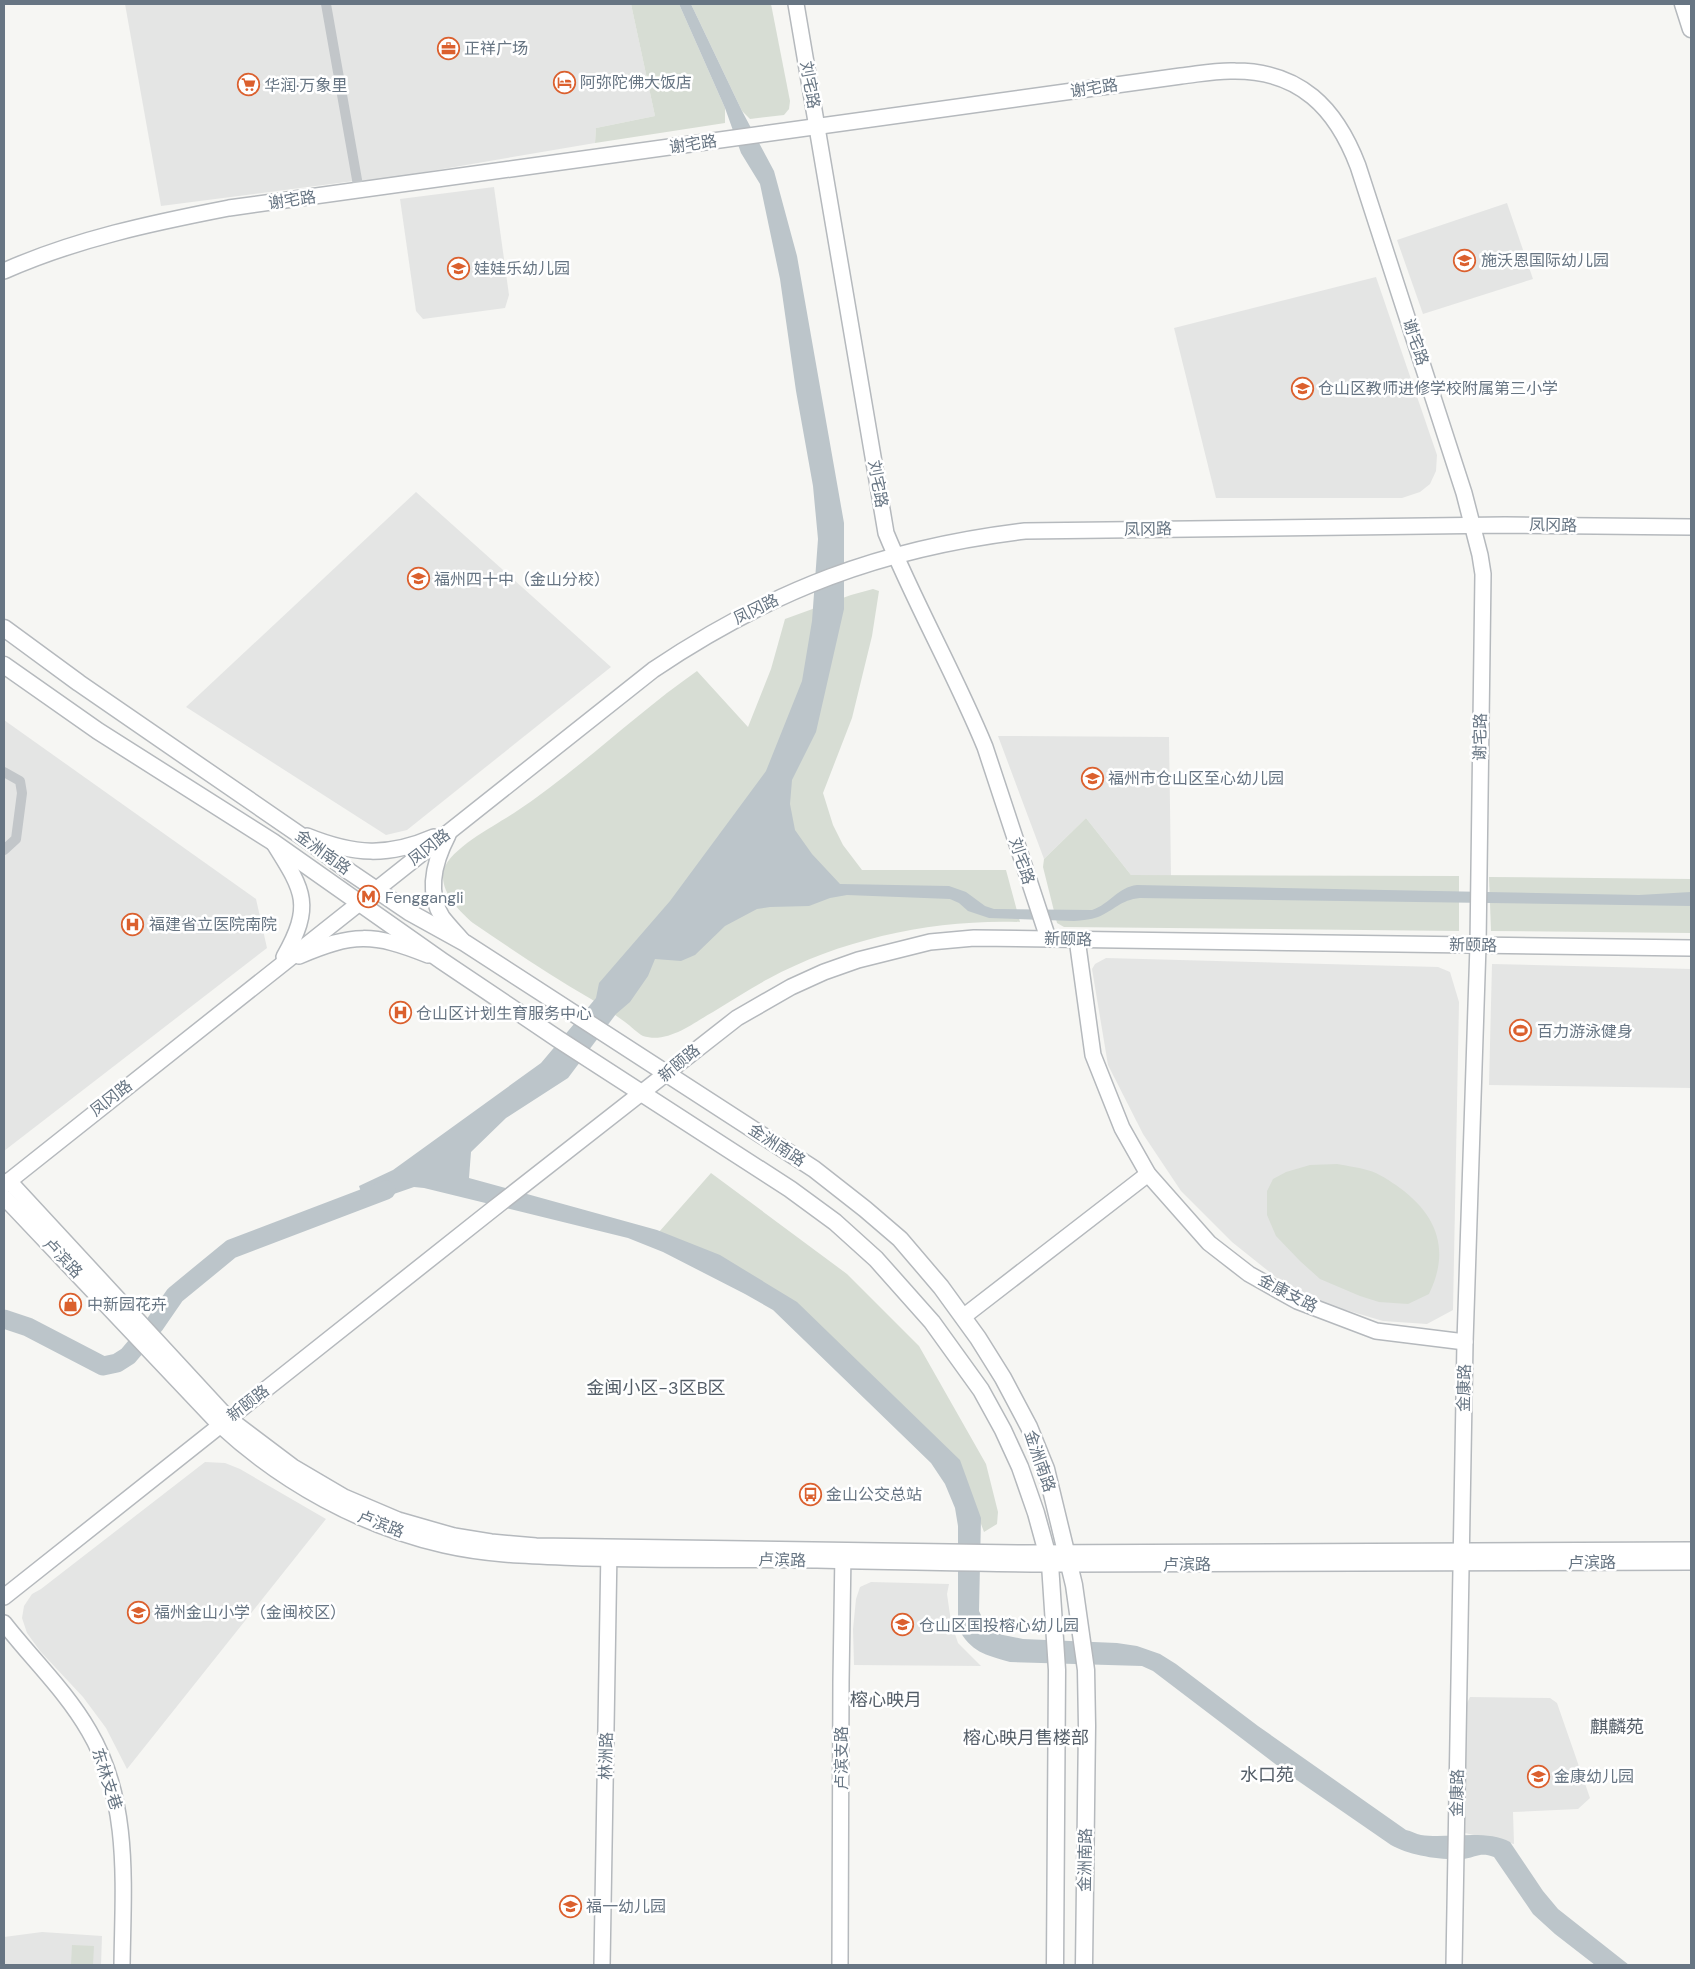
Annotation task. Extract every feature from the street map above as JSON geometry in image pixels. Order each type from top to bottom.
[{"type":"main road","points":[[1683,4],[1691,29]]},
{"type":"main road","name":"金洲南路","points":[[4,628],[58,669],[290,828],[376,890],[409,912],[465,944],[814,1169],[865,1208],[900,1239],[941,1287],[964,1317],[1003,1378],[1028,1427],[1046,1469],[1068,1559],[1083,1641],[1086,1670],[1084,1965]]},
{"type":"main road","name":"金洲南路","points":[[4,665],[98,731],[273,842],[442,961],[774,1179],[835,1222],[876,1259],[932,1322],[991,1406],[1020,1467],[1036,1513],[1048,1559],[1057,1670],[1055,1965]]},
{"type":"street","points":[[326,4],[359,190]]},
{"type":"street","name":"刘宅路","points":[[796,4],[886,533],[972,716],[1048,938]]},
{"type":"street","name":"谢宅路","points":[[4,271],[44,254],[83,241],[145,225],[229,208],[1219,71],[1270,74],[1298,86],[1329,112],[1339,126],[1352,151],[1426,370],[1473,525],[1483,574],[1478,945]]},
{"type":"street","name":"凤冈路","points":[[6,1183],[653,670],[725,624],[776,598],[812,583],[895,555],[968,539],[1025,531],[1473,525],[1691,527]]},
{"type":"street","points":[[4,772],[20,780],[22,793],[16,839],[4,850]]},
{"type":"street","points":[[290,828],[326,844],[368,853],[402,849],[452,829]]},
{"type":"street","points":[[452,829],[440,851],[433,886],[442,916],[465,944]]},
{"type":"street","points":[[273,842],[297,884],[303,906],[296,935],[279,965]]},
{"type":"street","points":[[279,965],[329,944],[367,938],[402,944],[442,961]]},
{"type":"street","name":"新颐路","points":[[4,1597],[493,1208],[667,1074],[706,1041],[737,1018],[791,987],[840,966],[876,954],[930,942],[974,938],[1691,948]]},
{"type":"street","name":"金康支路","points":[[1077,939],[1093,1055],[1122,1128],[1148,1174],[1209,1243],[1249,1274],[1297,1301],[1376,1331],[1465,1342]]},
{"type":"street","name":"金康路","points":[[1454,1965],[1465,1342],[1478,945]]},
{"type":"street","points":[[964,1317],[1148,1174]]},
{"type":"street","points":[[6,1183],[129,1319]]},
{"type":"street","name":"卢滨路","points":[[4,1197],[129,1319],[258,1457],[301,1487],[327,1501],[385,1527],[442,1545],[490,1554],[609,1553],[1048,1559],[1460,1557],[1691,1562]]},
{"type":"street","points":[[1460,1557],[1691,1550]]},
{"type":"street","name":"林洲路","points":[[602,1965],[609,1553]]},
{"type":"street","name":"卢滨支路","points":[[840,1965],[843,1556]]},
{"type":"street","name":"东林支巷","points":[[4,1623],[82,1719],[99,1749],[110,1777],[117,1803],[122,1838],[122,1965]]},
{"type":"shaded area","name":"华润·万象里","points":[[125,4],[322,4],[354,181],[161,206]]},
{"type":"shaded area","points":[[330,4],[631,4],[655,116],[596,128],[595,143],[361,183]]},
{"type":"shaded area","points":[[631,4],[679,4],[725,108],[725,123],[595,143],[596,128],[655,116]]},
{"type":"shaded area","points":[[679,4],[691,4],[742,111],[774,171],[797,256],[844,523],[844,609],[816,732],[792,780],[790,804],[795,830],[812,854],[840,884],[949,886],[966,892],[985,906],[994,909],[1092,910],[1104,904],[1124,889],[1137,885],[1639,895],[1691,892],[1691,906],[1140,898],[1122,903],[1098,917],[1074,921],[989,918],[968,911],[959,903],[950,899],[847,895],[830,898],[809,906],[757,909],[725,926],[695,955],[681,961],[655,959],[648,976],[630,1002],[616,1014],[568,1078],[506,1118],[471,1152],[469,1178],[657,1230],[720,1255],[797,1302],[960,1460],[981,1518],[979,1611],[985,1624],[995,1632],[1023,1639],[1117,1643],[1137,1646],[1160,1654],[1258,1726],[1406,1830],[1431,1836],[1490,1836],[1510,1842],[1543,1891],[1558,1909],[1629,1965],[1595,1965],[1555,1934],[1533,1914],[1494,1857],[1482,1855],[1464,1859],[1436,1858],[1407,1852],[1391,1845],[1291,1776],[1153,1671],[1142,1666],[1010,1662],[979,1651],[968,1642],[958,1628],[958,1526],[955,1508],[945,1484],[931,1463],[773,1310],[663,1252],[628,1238],[424,1188],[414,1187],[365,1204],[359,1186],[393,1170],[541,1063],[596,998],[599,983],[670,901],[766,771],[802,681],[812,621],[818,539],[813,486],[796,391],[780,279],[760,184],[741,153],[725,108]]},
{"type":"shaded area","points":[[691,4],[771,4],[790,101],[789,109],[784,115],[750,119],[742,111]]},
{"type":"shaded area","name":"娃娃乐幼儿园","points":[[494,187],[509,295],[505,308],[423,319],[416,311],[400,199]]},
{"type":"shaded area","name":"施沃恩国际幼儿园","points":[[1507,203],[1533,279],[1423,314],[1397,240]]},
{"type":"shaded area","name":"仓山区教师进修学校附属第三小学","points":[[1376,277],[1437,455],[1436,471],[1430,484],[1420,492],[1402,498],[1216,498],[1174,328]]},
{"type":"shaded area","name":"福州四十中（金山分校）","points":[[416,492],[611,667],[407,830],[386,835],[186,707]]},
{"type":"shaded area","points":[[873,589],[879,591],[872,636],[852,718],[823,793],[833,825],[843,845],[862,870],[1006,870],[1020,922],[988,922],[923,928],[859,942],[827,952],[768,979],[689,1027],[671,1035],[652,1038],[641,1035],[604,1007],[531,962],[473,923],[456,906],[444,885],[444,869],[448,861],[464,845],[514,813],[561,779],[697,671],[748,727],[771,669],[785,619]]},
{"type":"shaded area","name":"福建省立医院南院","points":[[4,720],[256,899],[267,948],[4,1151]]},
{"type":"shaded area","name":"福州市仓山区至心幼儿园","points":[[998,736],[1169,737],[1171,876],[1131,875],[1086,818],[1044,859]]},
{"type":"shaded area","points":[[1086,818],[1131,875],[1459,876],[1459,931],[1064,927],[1057,923],[1043,867],[1044,859]]},
{"type":"shaded area","points":[[1489,877],[1691,879],[1691,933],[1491,931]]},
{"type":"shaded area","points":[[1106,958],[1438,967],[1450,972],[1459,1002],[1453,1310],[1427,1324],[1383,1321],[1329,1305],[1287,1286],[1232,1242],[1181,1191],[1143,1134],[1108,1065],[1092,969],[1095,964]]},
{"type":"shaded area","points":[[1492,964],[1691,969],[1691,1088],[1489,1085]]},
{"type":"shaded area","points":[[1337,1164],[1371,1171],[1380,1175],[1400,1188],[1424,1210],[1437,1235],[1439,1249],[1439,1263],[1429,1294],[1408,1304],[1379,1302],[1360,1296],[1320,1279],[1276,1236],[1267,1215],[1267,1191],[1273,1179],[1286,1172],[1310,1165]]},
{"type":"shaded area","points":[[711,1173],[847,1274],[919,1346],[986,1464],[998,1512],[997,1524],[984,1532],[958,1462],[847,1358],[659,1232]]},
{"type":"shaded area","name":"福州金山小学（金闽校区）","points":[[205,1462],[225,1463],[240,1469],[326,1519],[127,1769],[106,1728],[83,1697],[40,1651],[27,1633],[22,1618],[24,1606],[32,1594]]},
{"type":"shaded area","name":"仓山区国投榕心幼儿园","points":[[871,1582],[949,1584],[947,1594],[951,1622],[958,1643],[981,1666],[854,1665],[853,1629],[856,1599],[860,1587]]},
{"type":"shaded area","points":[[1470,1697],[1550,1698],[1557,1703],[1590,1798],[1578,1809],[1513,1812],[1514,1844],[1465,1833],[1466,1705]]},
{"type":"shaded area","points":[[42,1932],[102,1936],[101,1965],[4,1965],[4,1937]]},
{"type":"shaded area","points":[[72,1945],[94,1946],[93,1965],[71,1965]]},
{"type":"waterway","points":[[4,1319],[28,1327],[103,1366],[117,1363],[128,1356],[155,1324],[175,1295],[231,1249],[386,1190]]},
{"type":"place","name":"正祥广场","points":[[448,48]]},
{"type":"place","name":"阿弥陀佛大饭店","points":[[564,82]]},
{"type":"place","name":"华润·万象里","points":[[248,85]]},
{"type":"place","name":"施沃恩国际幼儿园","points":[[1465,260]]},
{"type":"place","name":"娃娃乐幼儿园","points":[[458,268]]},
{"type":"place","name":"仓山区教师进修学校附属第三小学","points":[[1302,388]]},
{"type":"place","name":"福州四十中（金山分校）","points":[[418,579]]},
{"type":"place","name":"福州市仓山区至心幼儿园","points":[[1092,778]]},
{"type":"place","name":"Fenggangli","points":[[369,897]]},
{"type":"place","name":"福建省立医院南院","points":[[133,924]]},
{"type":"place","name":"仓山区计划生育服务中心","points":[[400,1013]]},
{"type":"place","name":"百力游泳健身","points":[[1521,1031]]},
{"type":"place","name":"中新园花卉","points":[[71,1304]]},
{"type":"place","name":"金山公交总站","points":[[810,1494]]},
{"type":"place","name":"福州金山小学（金闽校区）","points":[[138,1612]]},
{"type":"place","name":"仓山区国投榕心幼儿园","points":[[903,1625]]},
{"type":"place","name":"金康幼儿园","points":[[1538,1776]]},
{"type":"place","name":"福一幼儿园","points":[[570,1906]]},
{"type":"district","name":"金闽小区-3区B区","points":[[656,1388]]},
{"type":"district","name":"榕心映月","points":[[886,1700]]},
{"type":"district","name":"麒麟苑","points":[[1617,1727]]},
{"type":"district","name":"榕心映月售楼部","points":[[1026,1738]]},
{"type":"district","name":"水口苑","points":[[1267,1775]]}]
